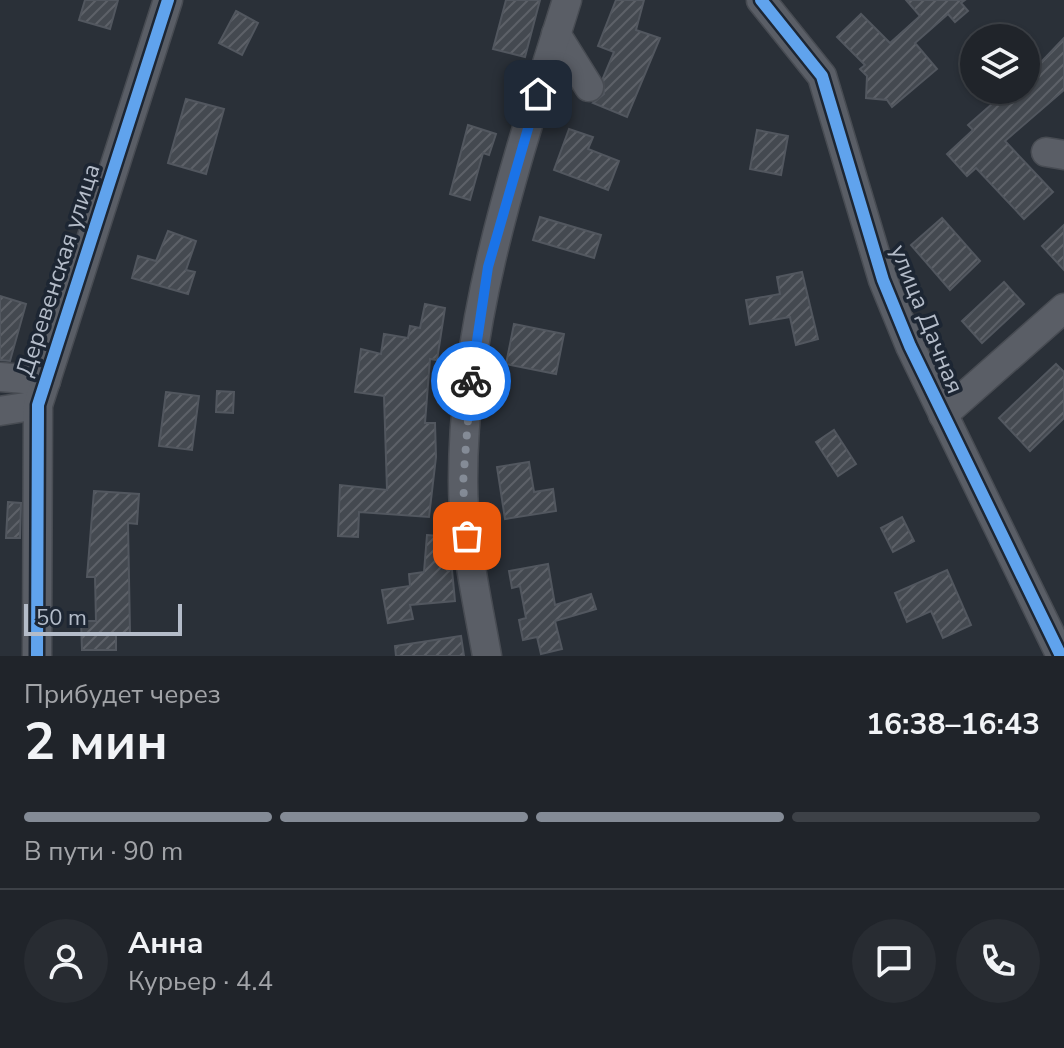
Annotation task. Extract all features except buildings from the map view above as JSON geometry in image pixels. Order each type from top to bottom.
[{"type":"street","name":"Деревенская улица","points":[[37,656],[42,393],[168,0]]},
{"type":"street","points":[[487,656],[467,536],[463,484],[464,431],[488,267],[501,213],[567,0]]},
{"type":"street","name":"улица Дачная","points":[[761,0],[822,76],[883,280],[943,415],[1061,656]]},
{"type":"street","points":[[556,34],[589,87]]},
{"type":"street","points":[[943,415],[1064,308]]},
{"type":"street","points":[[0,377],[42,393]]},
{"type":"street","points":[[0,411],[42,393]]},
{"type":"cycle path","points":[[37,656],[38,405],[168,0]]},
{"type":"cycle path","points":[[761,0],[822,76],[883,280],[910,346],[1061,656]]},
{"type":"way so far","points":[[467,536],[463,484],[464,431],[471,381]]},
{"type":"route","points":[[471,381],[488,267],[501,213],[538,94]]}]
